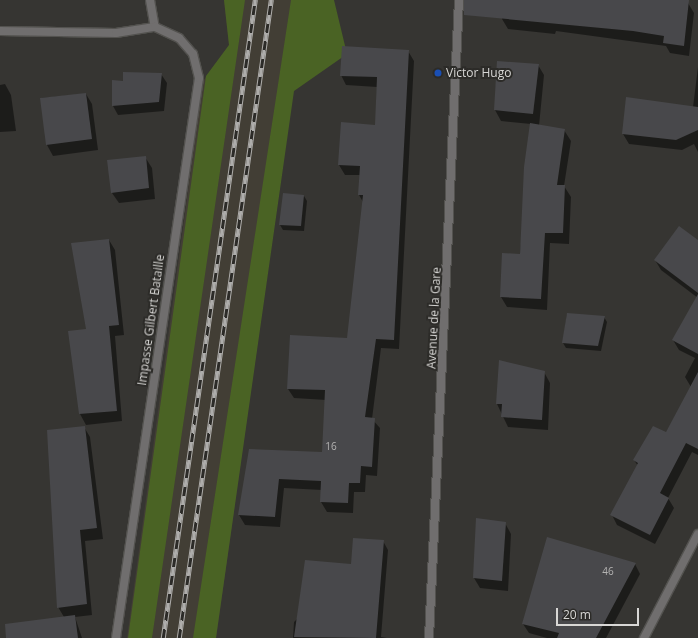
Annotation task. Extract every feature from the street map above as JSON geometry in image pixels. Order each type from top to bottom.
[{"type":"street","points":[[0,31],[116,34],[155,27],[150,0]]},
{"type":"street","name":"Avenue de la Gare","points":[[429,638],[459,0]]},
{"type":"street","name":"Impasse Gilbert Bataille","points":[[116,638],[199,78],[193,54],[179,38],[155,27]]},
{"type":"street","points":[[644,638],[697,538]]},
{"type":"shaded area","points":[[224,0],[306,0],[216,638],[127,638],[203,81],[229,45]]},
{"type":"green space","points":[[224,0],[245,0],[152,638],[128,638],[206,76],[229,45]]},
{"type":"green space","points":[[291,0],[334,0],[347,54],[294,91],[216,638],[193,638]]},
{"type":"building","points":[[464,0],[689,0],[684,46],[663,43],[664,36],[633,31],[464,15]]},
{"type":"building","points":[[342,46],[409,50],[394,340],[376,339],[365,417],[375,418],[372,467],[361,466],[360,483],[349,483],[348,503],[320,502],[321,481],[279,479],[275,517],[238,515],[249,449],[322,452],[325,390],[287,389],[290,335],[347,338],[363,195],[358,195],[360,166],[338,165],[341,122],[375,125],[377,77],[340,76]]},
{"type":"building","points":[[497,61],[539,64],[533,114],[494,110]]},
{"type":"building","points":[[123,72],[162,73],[159,102],[112,106],[112,80],[123,81]]},
{"type":"building","points":[[86,93],[92,139],[46,145],[40,98]]},
{"type":"building","points":[[626,97],[698,107],[698,130],[676,140],[622,134]]},
{"type":"building","points":[[530,123],[565,129],[557,185],[565,185],[563,233],[545,233],[541,299],[500,297],[502,253],[520,254],[524,167]]},
{"type":"building","points":[[146,156],[149,188],[111,193],[107,160]]},
{"type":"building","points":[[283,193],[304,195],[301,226],[279,225]]},
{"type":"building","points":[[679,226],[698,240],[698,293],[654,260]]},
{"type":"building","points":[[109,239],[119,325],[109,326],[117,411],[79,414],[68,331],[86,329],[71,243]]},
{"type":"building","points":[[698,294],[698,354],[672,340]]},
{"type":"building","points":[[567,313],[605,316],[598,346],[562,343]]},
{"type":"building","points":[[499,360],[545,371],[542,420],[501,417],[502,404],[496,404]]},
{"type":"building","points":[[698,372],[698,449],[686,443],[660,493],[669,498],[650,535],[610,515],[638,463],[633,460],[653,426],[666,432]]},
{"type":"building","points":[[85,426],[97,528],[80,530],[87,604],[57,608],[47,430]]},
{"type":"building","points":[[476,518],[506,522],[502,581],[473,578]]},
{"type":"building","points":[[547,537],[636,563],[596,638],[557,638],[559,633],[522,624]]},
{"type":"building","points":[[353,538],[384,540],[376,638],[294,637],[305,560],[351,564]]},
{"type":"building","points":[[75,615],[78,638],[6,638],[5,624]]},
{"type":"railway","points":[[163,638],[255,0]]},
{"type":"railway","points":[[179,638],[271,0]]},
{"type":"place","name":"Victor Hugo","points":[[438,73]]}]
